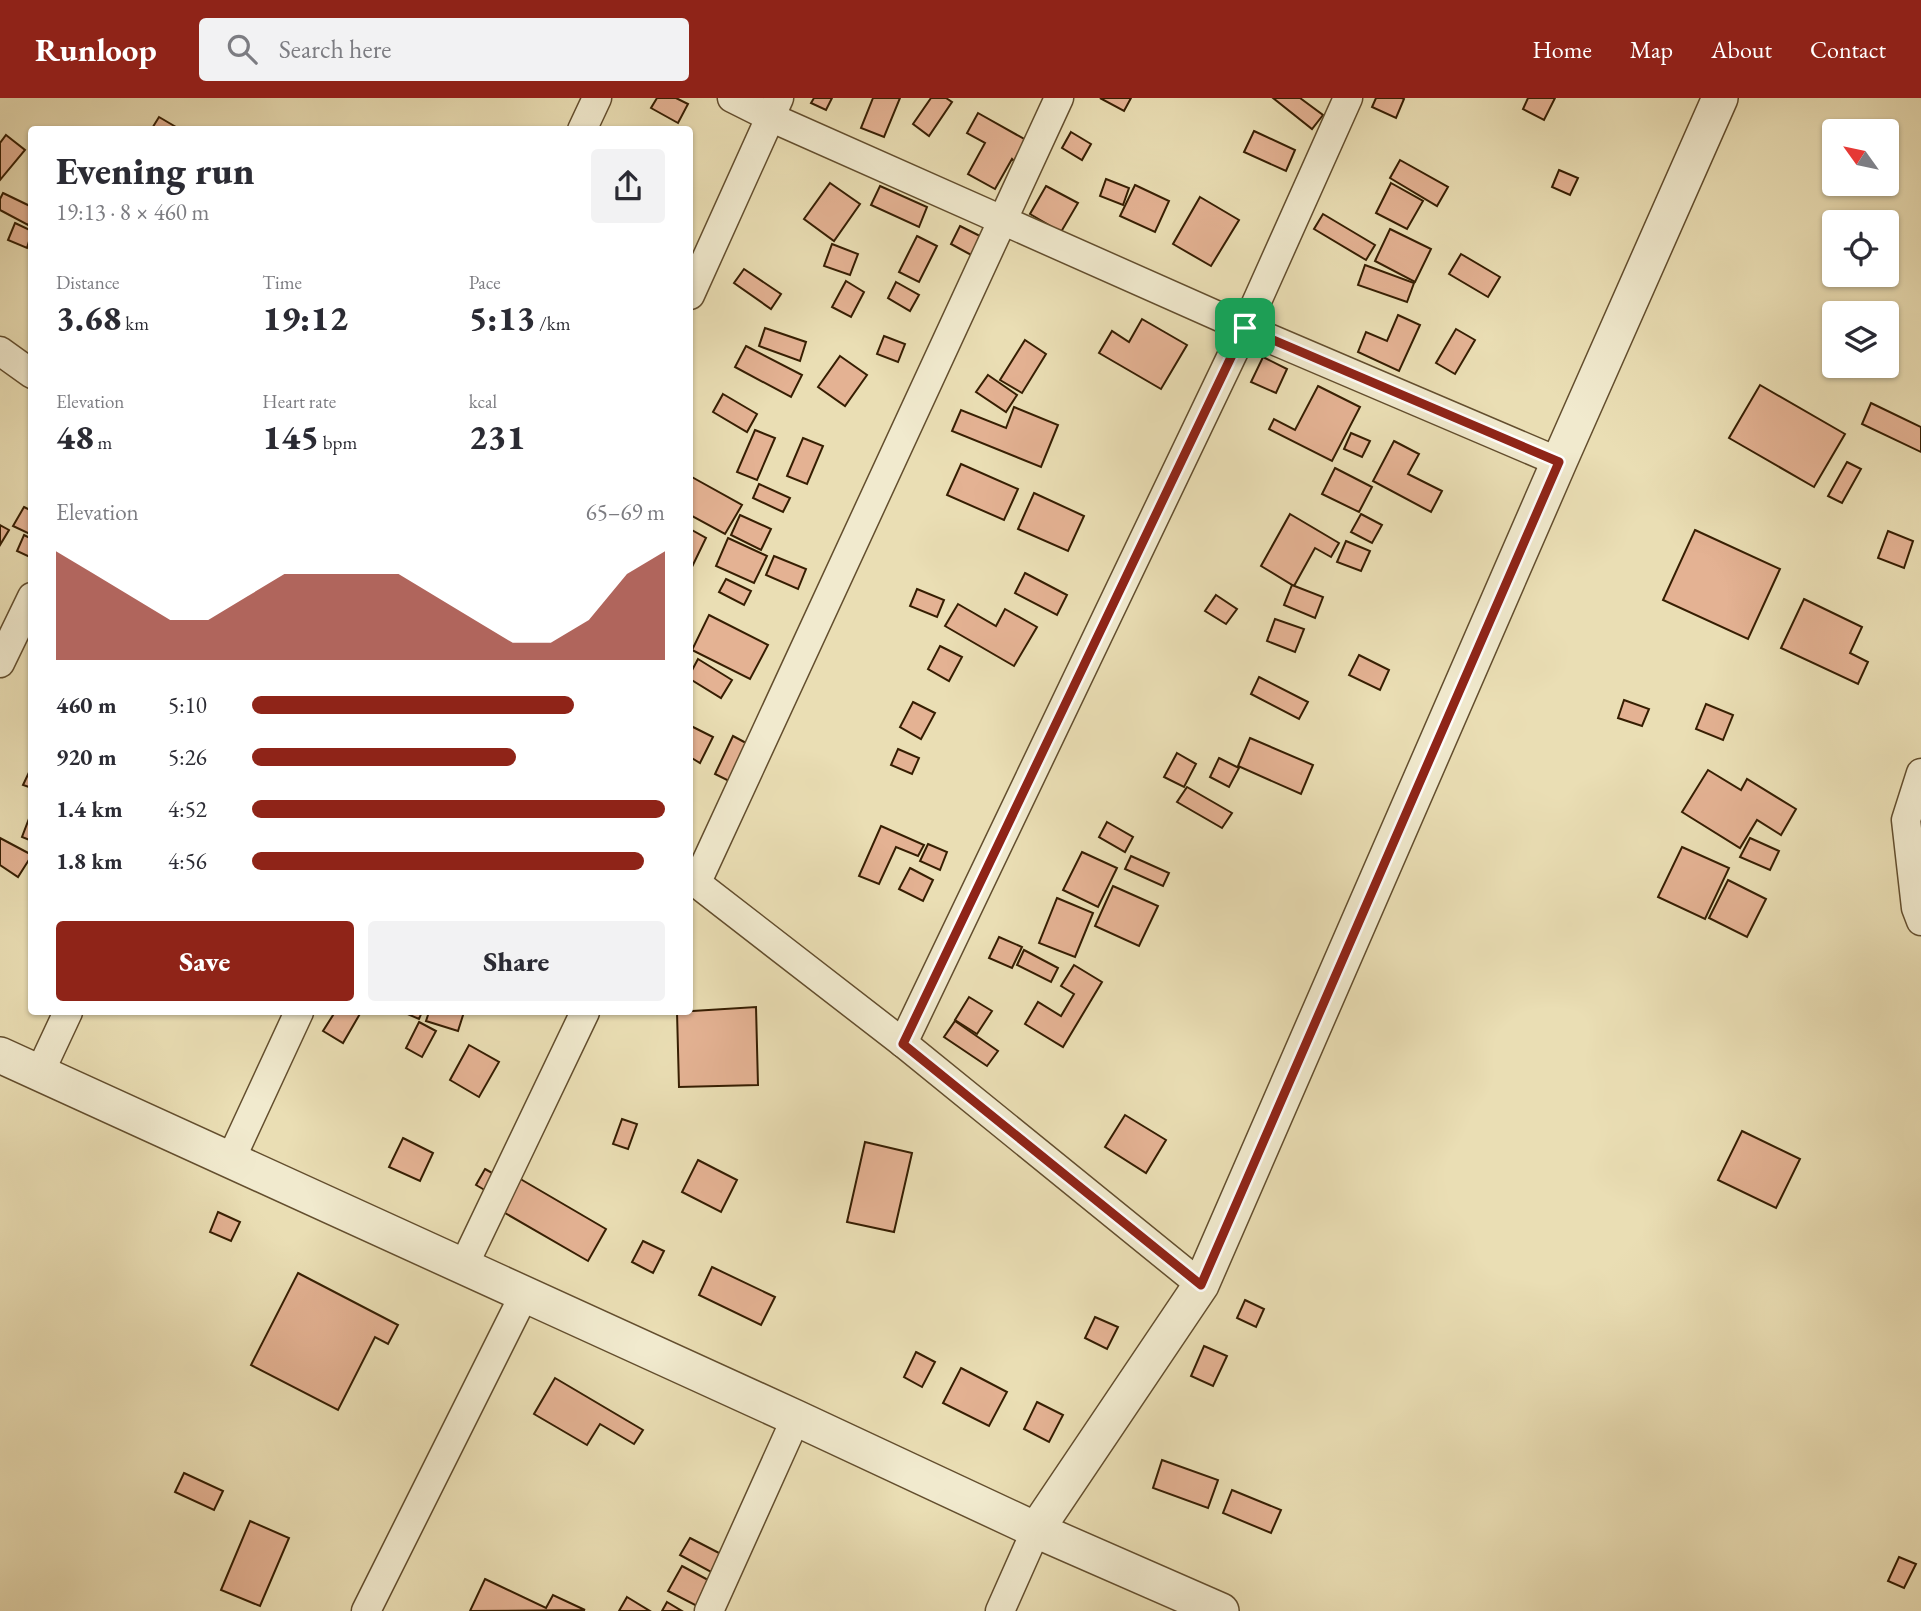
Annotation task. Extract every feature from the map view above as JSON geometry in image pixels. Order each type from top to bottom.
[{"type":"street","points":[[584,126],[597,98]]},
{"type":"street","points":[[732,98],[774,108],[1001,220],[1559,462]]},
{"type":"street","points":[[1059,98],[693,881],[903,1044],[1201,1285]]},
{"type":"street","points":[[903,1044],[1245,328],[1348,98]]},
{"type":"street","points":[[1000,1611],[1036,1530],[1201,1285],[1720,98]]},
{"type":"street","points":[[693,288],[774,108]]},
{"type":"street","points":[[0,351],[28,371]]},
{"type":"street","points":[[0,663],[28,605]]},
{"type":"street","points":[[1921,773],[1906,820],[1916,908],[1921,921]]},
{"type":"street","points":[[39,1074],[67,1015]]},
{"type":"street","points":[[230,1161],[298,1015]]},
{"type":"street","points":[[463,1267],[584,1015]]},
{"type":"street","points":[[0,1055],[1036,1530],[1221,1611]]},
{"type":"street","points":[[366,1611],[524,1295]]},
{"type":"street","points":[[709,1611],[796,1418]]},
{"type":"building","points":[[657,98],[676,98],[688,104],[678,123],[651,108]]},
{"type":"building","points":[[814,98],[832,98],[826,110],[811,103]]},
{"type":"building","points":[[873,98],[900,98],[884,137],[861,128]]},
{"type":"building","points":[[931,98],[946,98],[952,102],[929,136],[913,124]]},
{"type":"building","points":[[1100,98],[1131,98],[1124,111]]},
{"type":"building","points":[[1273,98],[1300,98],[1323,115],[1312,129]]},
{"type":"building","points":[[1376,98],[1404,99],[1396,118],[1372,107]]},
{"type":"building","points":[[1528,98],[1555,98],[1544,120],[1523,109]]},
{"type":"building","points":[[978,113],[1026,140],[995,189],[968,174],[985,143],[967,133]]},
{"type":"building","points":[[159,117],[174,126],[153,126]]},
{"type":"building","points":[[1254,131],[1295,150],[1286,171],[1244,152]]},
{"type":"building","points":[[1071,132],[1091,144],[1082,160],[1062,148]]},
{"type":"building","points":[[6,135],[25,150],[0,180],[0,143]]},
{"type":"building","points":[[1400,160],[1448,187],[1437,206],[1390,178]]},
{"type":"building","points":[[1559,170],[1578,178],[1570,195],[1552,187]]},
{"type":"building","points":[[1106,179],[1129,188],[1123,205],[1100,196]]},
{"type":"building","points":[[830,183],[860,204],[834,241],[804,219]]},
{"type":"building","points":[[1391,183],[1423,201],[1407,229],[1376,213]]},
{"type":"building","points":[[1135,185],[1169,201],[1155,232],[1120,216]]},
{"type":"building","points":[[880,186],[927,207],[919,227],[871,205]]},
{"type":"building","points":[[1046,186],[1078,203],[1061,232],[1030,214]]},
{"type":"building","points":[[3,193],[28,205],[28,225],[0,210]]},
{"type":"building","points":[[1200,197],[1239,220],[1211,266],[1173,244]]},
{"type":"building","points":[[1323,214],[1375,245],[1366,260],[1314,229]]},
{"type":"building","points":[[15,223],[28,229],[27,248],[8,240]]},
{"type":"building","points":[[960,226],[982,237],[973,256],[951,244]]},
{"type":"building","points":[[1390,229],[1431,249],[1415,282],[1375,261]]},
{"type":"building","points":[[917,236],[937,246],[919,282],[899,272]]},
{"type":"building","points":[[832,244],[858,254],[850,275],[824,266]]},
{"type":"building","points":[[1461,254],[1500,277],[1488,297],[1449,274]]},
{"type":"building","points":[[1365,265],[1414,283],[1407,302],[1358,285]]},
{"type":"building","points":[[744,269],[781,294],[771,309],[734,283]]},
{"type":"building","points":[[846,281],[864,292],[851,317],[832,307]]},
{"type":"building","points":[[896,282],[919,295],[910,311],[888,298]]},
{"type":"building","points":[[1398,315],[1420,325],[1399,371],[1358,352],[1366,332],[1387,341]]},
{"type":"building","points":[[1142,319],[1187,345],[1161,389],[1099,353],[1112,331],[1129,342]]},
{"type":"building","points":[[765,328],[806,342],[800,361],[759,346]]},
{"type":"building","points":[[1456,329],[1475,340],[1455,374],[1436,363]]},
{"type":"building","points":[[884,336],[905,344],[898,362],[877,354]]},
{"type":"building","points":[[1025,340],[1046,354],[1022,393],[1000,380]]},
{"type":"building","points":[[746,346],[802,375],[791,397],[735,367]]},
{"type":"building","points":[[840,356],[867,375],[845,406],[818,387]]},
{"type":"building","points":[[1263,357],[1287,369],[1276,393],[1251,382]]},
{"type":"building","points":[[988,375],[1017,395],[1006,412],[976,392]]},
{"type":"building","points":[[1760,385],[1845,434],[1814,487],[1729,438]]},
{"type":"building","points":[[1318,386],[1360,407],[1332,461],[1269,429],[1274,419],[1295,430]]},
{"type":"building","points":[[723,394],[757,414],[747,432],[713,412]]},
{"type":"building","points":[[1871,403],[1921,427],[1921,452],[1862,424]]},
{"type":"building","points":[[1014,407],[1058,425],[1041,467],[952,431],[961,410],[1006,428]]},
{"type":"building","points":[[755,430],[775,438],[757,480],[737,472]]},
{"type":"building","points":[[1351,433],[1370,441],[1362,457],[1344,449]]},
{"type":"building","points":[[803,438],[823,446],[807,484],[787,476]]},
{"type":"building","points":[[1394,441],[1419,454],[1408,474],[1442,491],[1431,512],[1373,481]]},
{"type":"building","points":[[1847,462],[1861,469],[1842,503],[1828,496]]},
{"type":"building","points":[[961,464],[1018,489],[1004,520],[947,495]]},
{"type":"building","points":[[1335,468],[1372,487],[1359,512],[1322,494]]},
{"type":"building","points":[[693,478],[742,505],[725,534],[693,517]]},
{"type":"building","points":[[759,484],[790,498],[783,512],[753,498]]},
{"type":"building","points":[[1034,493],[1084,516],[1068,551],[1018,529]]},
{"type":"building","points":[[24,507],[28,509],[28,533],[13,526]]},
{"type":"building","points":[[1290,514],[1339,543],[1331,557],[1315,548],[1294,586],[1261,566]]},
{"type":"building","points":[[1361,514],[1382,525],[1372,543],[1351,532]]},
{"type":"building","points":[[740,515],[771,529],[761,550],[731,535]]},
{"type":"building","points":[[0,525],[9,530],[0,545]]},
{"type":"building","points":[[1695,530],[1780,569],[1748,639],[1663,600]]},
{"type":"building","points":[[693,531],[706,538],[693,565]]},
{"type":"building","points":[[1888,531],[1913,541],[1904,568],[1878,558]]},
{"type":"building","points":[[24,535],[28,537],[28,556],[17,551]]},
{"type":"building","points":[[728,538],[767,556],[754,583],[716,566]]},
{"type":"building","points":[[1346,541],[1370,551],[1361,571],[1337,562]]},
{"type":"building","points":[[774,556],[806,569],[798,589],[766,575]]},
{"type":"building","points":[[1025,573],[1067,595],[1057,615],[1015,593]]},
{"type":"building","points":[[726,579],[751,591],[744,605],[719,592]]},
{"type":"building","points":[[1292,585],[1323,597],[1315,618],[1284,605]]},
{"type":"building","points":[[917,589],[944,600],[937,617],[910,606]]},
{"type":"building","points":[[1216,595],[1237,609],[1226,624],[1205,611]]},
{"type":"building","points":[[1804,599],[1862,627],[1850,653],[1868,662],[1858,684],[1781,648]]},
{"type":"building","points":[[958,604],[996,626],[1005,609],[1037,627],[1014,666],[945,626]]},
{"type":"building","points":[[709,615],[768,645],[750,679],[693,650]]},
{"type":"building","points":[[1275,619],[1304,629],[1295,652],[1267,641]]},
{"type":"building","points":[[940,646],[962,657],[949,681],[928,669]]},
{"type":"building","points":[[1359,655],[1389,670],[1380,690],[1349,675]]},
{"type":"building","points":[[698,659],[732,680],[721,698],[693,681],[693,668]]},
{"type":"building","points":[[1259,677],[1308,702],[1299,719],[1251,694]]},
{"type":"building","points":[[1624,700],[1649,709],[1642,726],[1618,718]]},
{"type":"building","points":[[913,702],[935,713],[921,739],[900,727]]},
{"type":"building","points":[[1706,704],[1733,715],[1723,740],[1696,729]]},
{"type":"building","points":[[693,727],[713,737],[700,763],[693,759]]},
{"type":"building","points":[[733,736],[748,744],[729,781],[715,774]]},
{"type":"building","points":[[1250,738],[1313,765],[1301,794],[1238,766]]},
{"type":"building","points":[[898,749],[919,758],[912,774],[891,765]]},
{"type":"building","points":[[1177,753],[1196,764],[1184,787],[1164,777]]},
{"type":"building","points":[[1219,758],[1239,768],[1229,787],[1210,777]]},
{"type":"building","points":[[1708,770],[1741,790],[1747,779],[1796,809],[1781,835],[1757,820],[1740,848],[1682,812]]},
{"type":"building","points":[[1187,787],[1232,813],[1222,828],[1177,802]]},
{"type":"building","points":[[28,821],[28,839],[22,837]]},
{"type":"building","points":[[1107,822],[1133,837],[1125,852],[1099,837]]},
{"type":"building","points":[[881,826],[924,845],[918,856],[896,847],[879,884],[859,876]]},
{"type":"building","points":[[0,838],[28,853],[28,861],[18,877],[0,865]]},
{"type":"building","points":[[1750,838],[1779,851],[1770,870],[1740,857]]},
{"type":"building","points":[[928,844],[947,852],[940,870],[920,861]]},
{"type":"building","points":[[1682,847],[1729,868],[1705,919],[1658,897]]},
{"type":"building","points":[[1082,852],[1117,868],[1098,907],[1063,890]]},
{"type":"building","points":[[1131,856],[1169,873],[1163,886],[1125,869]]},
{"type":"building","points":[[910,868],[933,880],[923,901],[899,889]]},
{"type":"building","points":[[1728,880],[1766,899],[1747,937],[1709,918]]},
{"type":"building","points":[[1113,886],[1158,906],[1139,946],[1095,926]]},
{"type":"building","points":[[1057,898],[1093,913],[1075,957],[1039,943]]},
{"type":"building","points":[[999,937],[1022,947],[1012,968],[989,958]]},
{"type":"building","points":[[1024,950],[1058,968],[1051,982],[1017,965]]},
{"type":"building","points":[[1074,965],[1102,982],[1063,1047],[1025,1024],[1038,1002],[1061,1016],[1074,994],[1061,986]]},
{"type":"building","points":[[969,997],[992,1011],[977,1034],[955,1020]]},
{"type":"building","points":[[756,1007],[758,1085],[679,1087],[677,1015],[693,1015],[693,1011]]},
{"type":"building","points":[[333,1015],[359,1015],[343,1043],[323,1031]]},
{"type":"building","points":[[428,1015],[463,1015],[458,1031],[426,1021]]},
{"type":"building","points":[[955,1021],[998,1051],[987,1066],[944,1037]]},
{"type":"building","points":[[419,1022],[436,1031],[422,1057],[406,1048]]},
{"type":"building","points":[[469,1045],[499,1062],[479,1097],[450,1080]]},
{"type":"building","points":[[1125,1115],[1166,1140],[1146,1173],[1105,1147]]},
{"type":"building","points":[[622,1119],[637,1124],[628,1149],[613,1144]]},
{"type":"building","points":[[1742,1131],[1800,1159],[1776,1208],[1718,1180]]},
{"type":"building","points":[[403,1138],[433,1153],[420,1181],[389,1167]]},
{"type":"building","points":[[865,1142],[912,1153],[894,1232],[847,1222]]},
{"type":"building","points":[[698,1160],[737,1180],[721,1212],[682,1192]]},
{"type":"building","points":[[485,1169],[505,1180],[495,1196],[476,1185]]},
{"type":"building","points":[[517,1177],[606,1229],[588,1261],[498,1209]]},
{"type":"building","points":[[218,1212],[240,1222],[231,1241],[210,1232]]},
{"type":"building","points":[[643,1241],[664,1251],[653,1273],[632,1262]]},
{"type":"building","points":[[712,1267],[775,1297],[761,1325],[699,1295]]},
{"type":"building","points":[[298,1273],[398,1325],[388,1344],[375,1337],[338,1410],[251,1365]]},
{"type":"building","points":[[1245,1300],[1264,1309],[1256,1327],[1237,1318]]},
{"type":"building","points":[[1095,1317],[1118,1327],[1107,1349],[1085,1338]]},
{"type":"building","points":[[1204,1346],[1227,1356],[1213,1386],[1191,1376]]},
{"type":"building","points":[[916,1352],[935,1362],[922,1387],[904,1377]]},
{"type":"building","points":[[961,1368],[1007,1392],[989,1426],[943,1403]]},
{"type":"building","points":[[555,1378],[643,1430],[634,1444],[600,1424],[587,1445],[534,1414]]},
{"type":"building","points":[[1037,1402],[1063,1415],[1049,1442],[1024,1429]]},
{"type":"building","points":[[1162,1460],[1218,1480],[1208,1508],[1153,1488]]},
{"type":"building","points":[[184,1473],[223,1491],[214,1510],[175,1492]]},
{"type":"building","points":[[1232,1490],[1281,1510],[1271,1533],[1223,1513]]},
{"type":"building","points":[[250,1521],[289,1538],[260,1606],[221,1590]]},
{"type":"building","points":[[690,1538],[721,1554],[711,1572],[680,1555]]},
{"type":"building","points":[[1899,1557],[1916,1564],[1904,1588],[1888,1581]]},
{"type":"building","points":[[682,1566],[710,1581],[697,1606],[668,1591]]},
{"type":"building","points":[[485,1579],[546,1608],[553,1595],[585,1610],[470,1611]]},
{"type":"building","points":[[627,1597],[650,1611],[619,1611]]},
{"type":"building","points":[[667,1602],[682,1611],[662,1611]]},
{"type":"route","points":[[1245,328],[1559,462],[1201,1285],[903,1044],[1245,328]]}]
